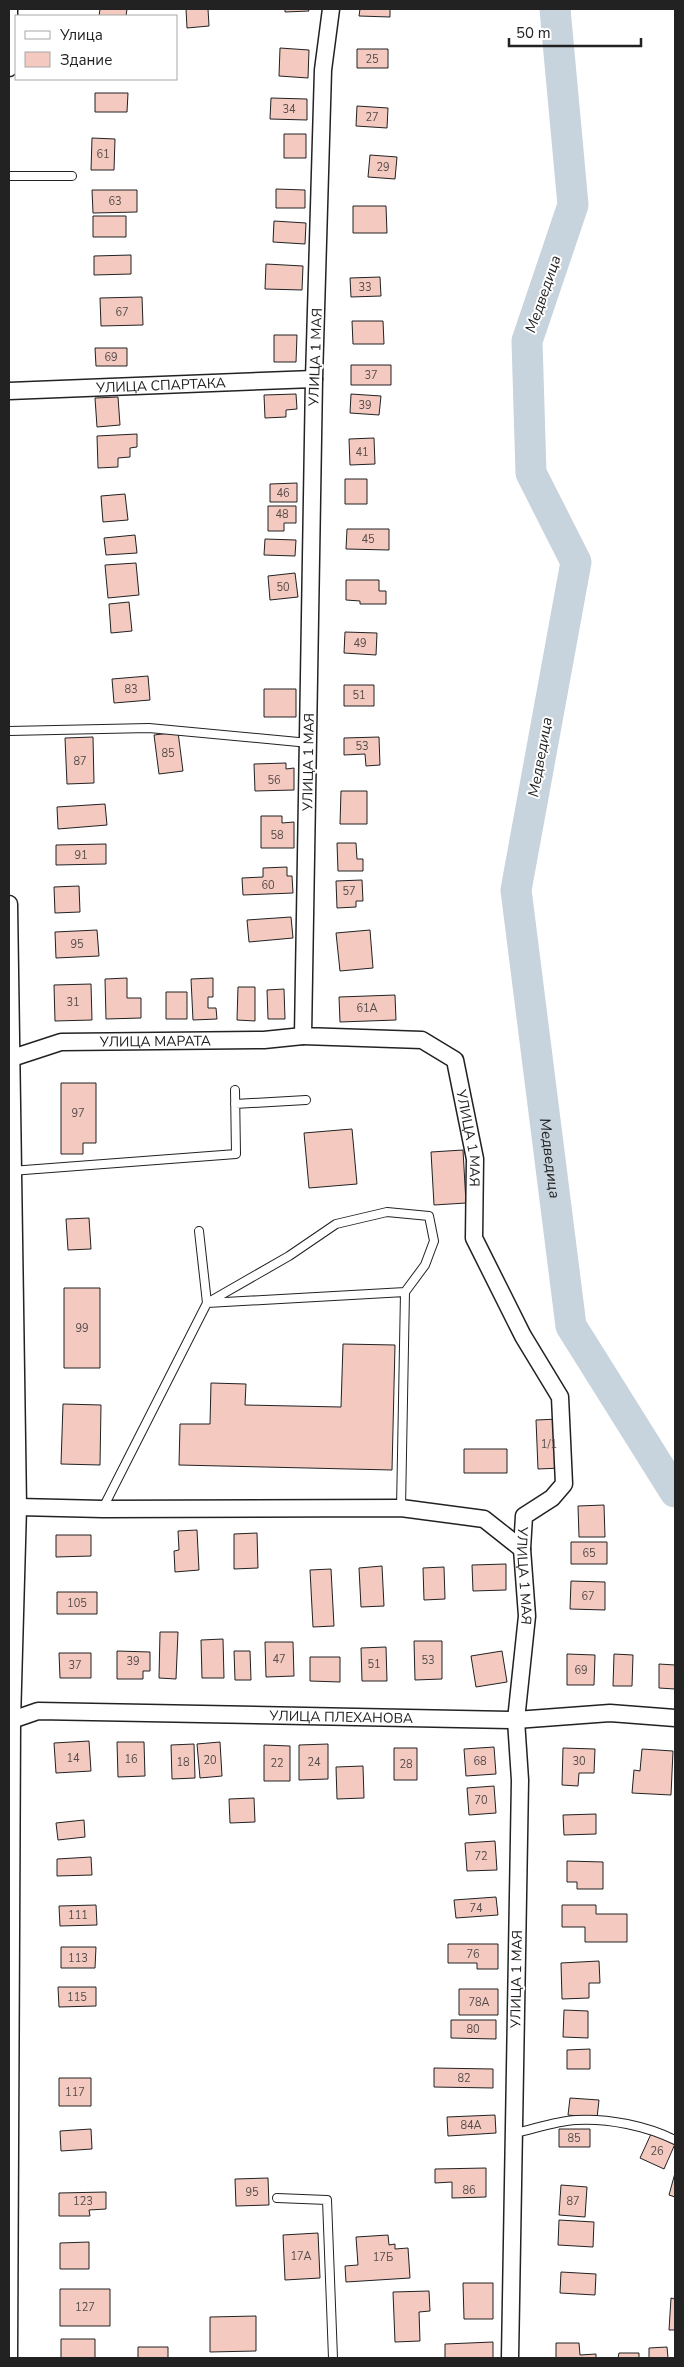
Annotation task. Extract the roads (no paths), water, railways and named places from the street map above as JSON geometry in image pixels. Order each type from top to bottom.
[{"type":"street","points":[[9,9],[9,68]]},
{"type":"street","name":"УЛИЦА 1 МАЯ","points":[[331,9],[323,70],[314,379],[303,1036],[422,1040],[455,1060],[475,1159],[474,1238],[523,1336],[560,1396],[564,1484],[552,1498],[524,1516],[522,1549],[527,1616],[516,1720],[520,1780],[510,2358]]},
{"type":"street","name":"УЛИЦА СПАРТАКА","points":[[9,391],[314,379]]},
{"type":"street","points":[[9,904],[18,1507],[11,1721],[10,2358]]},
{"type":"street","name":"УЛИЦА МАРАТА","points":[[10,1060],[61,1042],[264,1040],[303,1036]]},
{"type":"street","points":[[18,1507],[103,1509],[400,1508],[484,1518],[522,1549]]},
{"type":"street","name":"УЛИЦА ПЛЕХАНОВА","points":[[11,1721],[38,1711],[516,1720],[610,1714],[675,1718]]},
{"type":"lane","points":[[9,176],[72,176]]},
{"type":"lane","points":[[9,731],[149,728],[308,743]]},
{"type":"lane","points":[[12,1171],[236,1154],[235,1090]]},
{"type":"lane","points":[[235,1104],[306,1100]]},
{"type":"lane","points":[[207,1304],[288,1256],[336,1224],[387,1212],[429,1216],[434,1241],[425,1265],[405,1292],[400,1508]]},
{"type":"lane","points":[[103,1509],[207,1304],[200,1231]]},
{"type":"lane","points":[[207,1304],[405,1292]]},
{"type":"lane","points":[[515,2133],[576,2120],[616,2122],[663,2134],[675,2140]]},
{"type":"lane","points":[[277,2198],[327,2200],[333,2358]]},
{"type":"waterway","name":"Медведица","points":[[555,9],[573,205],[527,341],[531,473],[576,562],[516,890],[571,1326],[675,1492]]}]
